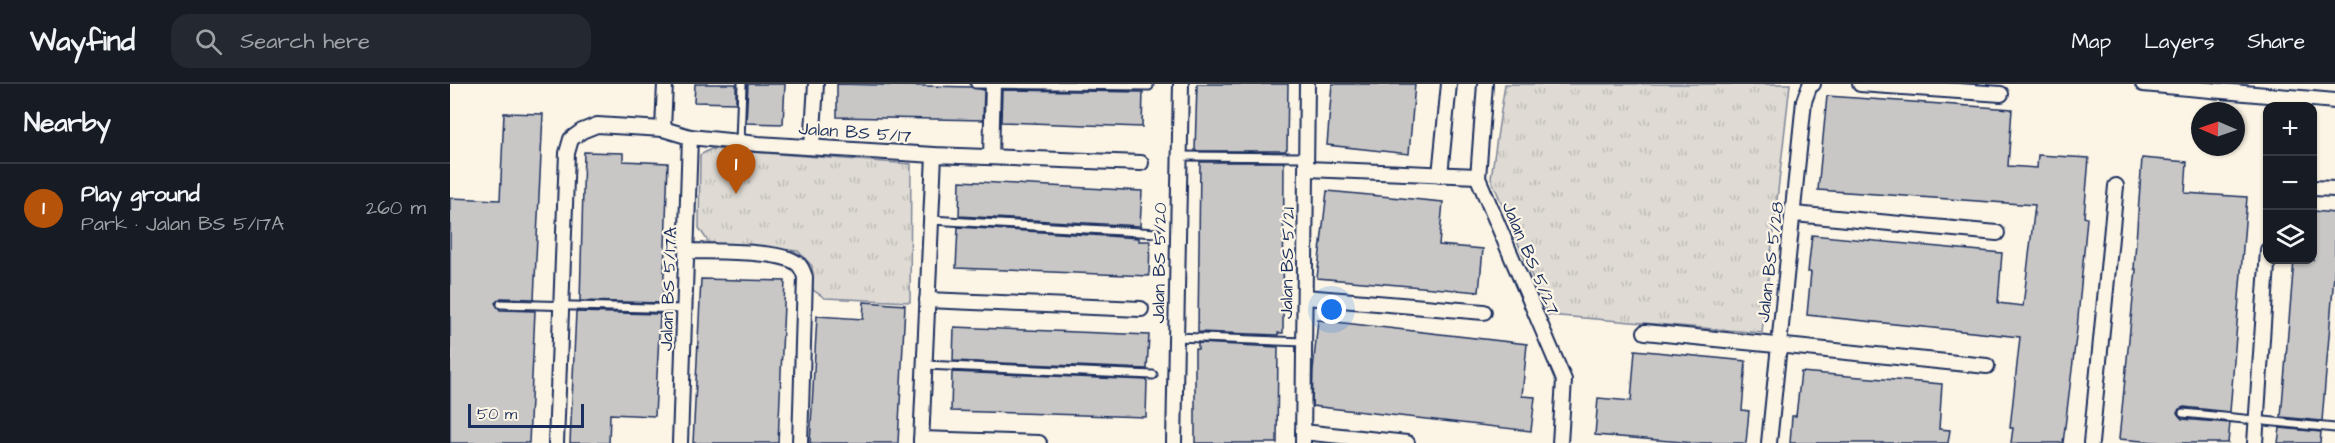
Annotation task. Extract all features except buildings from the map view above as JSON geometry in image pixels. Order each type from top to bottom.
[{"type":"street","points":[[663,129],[665,84]]},
{"type":"street","points":[[812,147],[816,84]]},
{"type":"street","points":[[991,158],[993,84]]},
{"type":"street","name":"Jalan BS 5/20","points":[[1174,443],[1181,84]]},
{"type":"street","name":"Jalan BS 5/21","points":[[1303,437],[1307,84]]},
{"type":"street","points":[[1440,175],[1449,84]]},
{"type":"street","name":"Jalan BS 5/27","points":[[1485,84],[1478,176],[1564,380],[1560,443]]},
{"type":"street","points":[[1860,84],[2001,94]]},
{"type":"street","points":[[2143,84],[2335,101]]},
{"type":"street","name":"Jalan BS 5/28","points":[[1769,443],[1804,101],[1811,85]]},
{"type":"street","name":"Jalan BS 5/17","points":[[561,306],[567,153],[571,139],[582,130],[597,125],[663,129],[690,137],[740,142],[933,155],[1141,164]]},
{"type":"street","name":"Jalan BS 5/17A","points":[[680,443],[690,137]]},
{"type":"street","points":[[933,155],[921,441],[1039,443]]},
{"type":"street","points":[[1307,163],[1440,175],[1478,176]]},
{"type":"street","points":[[2091,443],[2116,186]]},
{"type":"street","points":[[2317,188],[2335,189]]},
{"type":"street","points":[[1794,214],[1998,233]]},
{"type":"street","points":[[688,251],[777,256],[796,262],[803,271],[805,277],[800,443]]},
{"type":"street","points":[[2255,443],[2267,264]]},
{"type":"street","points":[[1305,297],[1484,312]]},
{"type":"street","points":[[927,300],[1141,309]]},
{"type":"street","points":[[556,443],[561,306]]},
{"type":"street","points":[[1645,332],[1987,366]]},
{"type":"street","points":[[1303,437],[1407,443]]},
{"type":"lane","points":[[740,142],[742,84]]},
{"type":"lane","points":[[975,84],[1149,86]]},
{"type":"lane","points":[[1178,156],[1307,163]]},
{"type":"lane","points":[[931,220],[1157,233]]},
{"type":"lane","points":[[501,304],[685,309]]},
{"type":"lane","points":[[1176,337],[1304,342]]},
{"type":"lane","points":[[925,365],[1153,375]]},
{"type":"lane","points":[[2183,413],[2335,428]]},
{"type":"green space","points":[[1505,84],[1790,84],[1762,333],[1548,315],[1491,178]]},
{"type":"green space","points":[[711,149],[911,164],[910,302],[825,298],[813,290],[812,266],[798,251],[709,243],[699,228],[700,155]]},
{"type":"place","name":"Play ground","points":[[736,194]]}]
